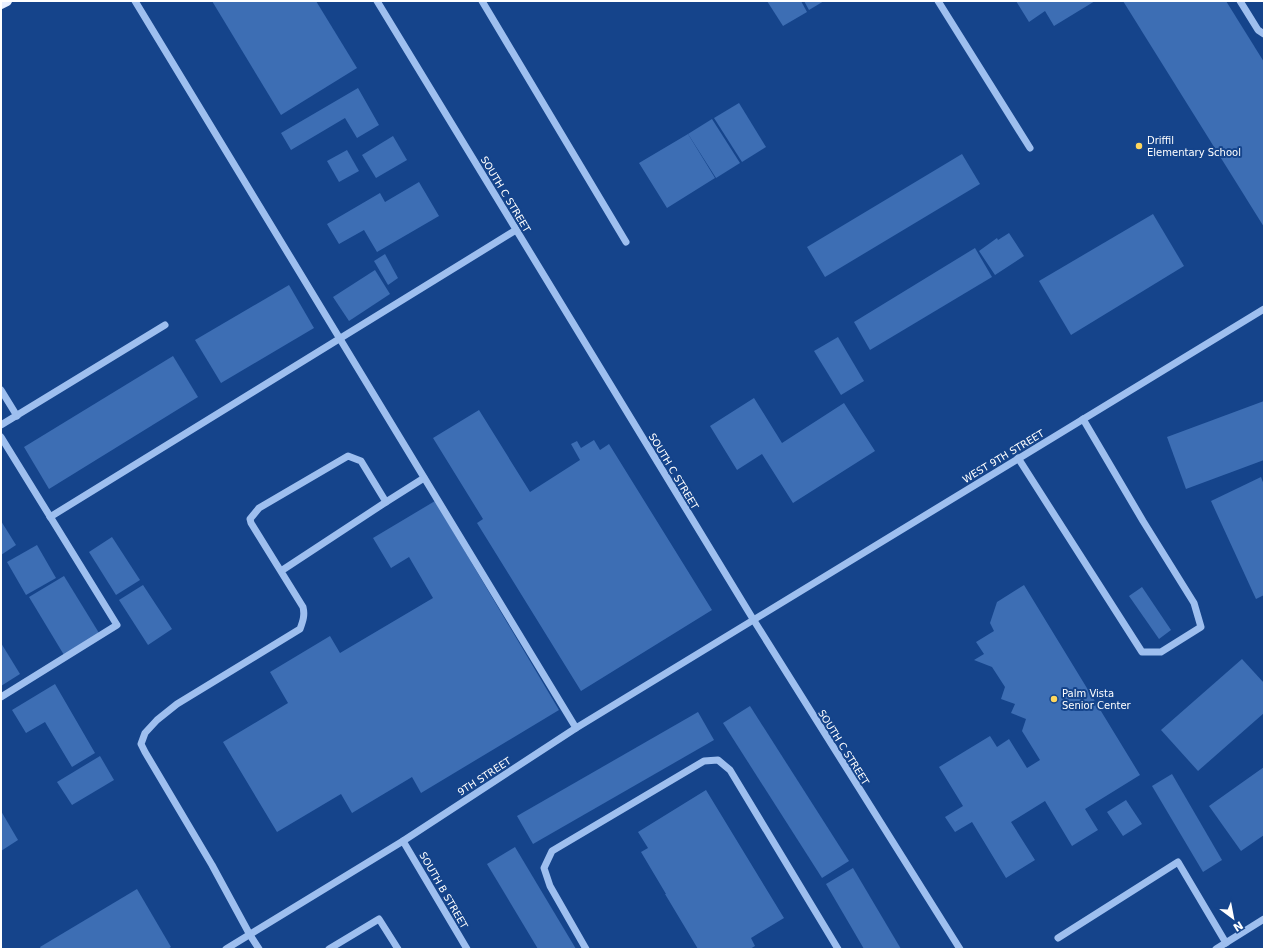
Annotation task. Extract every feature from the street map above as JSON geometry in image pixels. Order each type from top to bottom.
[{"type":"main road","points":[[1,4],[7,1]]},
{"type":"street","points":[[135,1],[576,728]]},
{"type":"street","name":"SOUTH C STREET","points":[[377,1],[753,619],[960,949]]},
{"type":"street","points":[[482,1],[626,242]]},
{"type":"street","points":[[938,1],[1030,148]]},
{"type":"street","points":[[1240,1],[1258,30],[1264,34]]},
{"type":"street","points":[[50,517],[516,230]]},
{"type":"street","name":"WEST 9TH STREET","points":[[753,619],[1264,309]]},
{"type":"street","points":[[1,425],[165,325]]},
{"type":"street","points":[[1,390],[17,416]]},
{"type":"street","points":[[1018,458],[1142,652],[1161,652],[1201,627],[1194,603],[1143,521],[1083,419]]},
{"type":"street","points":[[1,437],[117,625],[1,697]]},
{"type":"street","points":[[259,949],[212,864],[141,744],[145,733],[157,720],[177,704],[300,629],[303,622],[303,607],[251,522],[250,519],[258,508],[348,456],[361,461],[386,502]]},
{"type":"street","points":[[281,571],[424,478]]},
{"type":"street","name":"9TH STREET","points":[[226,949],[403,841],[576,728],[753,619]]},
{"type":"street","points":[[586,949],[550,886],[544,868],[552,851],[704,762],[718,760],[730,770],[838,949]]},
{"type":"street","name":"SOUTH B STREET","points":[[403,841],[467,949]]},
{"type":"street","points":[[1058,938],[1178,862],[1226,943]]},
{"type":"street","points":[[329,949],[379,919],[398,949]]},
{"type":"street","points":[[1216,949],[1264,919]]},
{"type":"building","points":[[212,1],[316,1],[357,68],[281,115]]},
{"type":"building","points":[[767,1],[801,1],[807,12],[783,26]]},
{"type":"building","points":[[804,1],[824,1],[809,10]]},
{"type":"building","points":[[1016,1],[1095,1],[1054,26],[1045,11],[1029,22]]},
{"type":"building","points":[[1123,1],[1226,1],[1264,62],[1264,227]]},
{"type":"building","points":[[358,88],[379,125],[357,138],[345,118],[291,150],[281,133]]},
{"type":"building","points":[[739,103],[766,147],[742,162],[714,118]]},
{"type":"building","points":[[712,119],[740,163],[716,178],[688,134]]},
{"type":"building","points":[[688,134],[715,178],[667,208],[639,163]]},
{"type":"building","points":[[393,136],[407,160],[376,178],[362,155]]},
{"type":"building","points":[[347,150],[359,171],[339,182],[327,161]]},
{"type":"building","points":[[962,154],[980,184],[825,277],[807,247]]},
{"type":"building","points":[[419,182],[439,216],[377,252],[364,230],[339,244],[327,224],[380,193],[385,202]]},
{"type":"building","points":[[1153,214],[1184,266],[1071,335],[1039,281]]},
{"type":"building","points":[[1009,233],[1024,256],[995,275],[979,251],[997,238],[998,240]]},
{"type":"building","points":[[975,248],[992,277],[870,350],[854,322]]},
{"type":"building","points":[[385,254],[398,278],[388,285],[374,261]]},
{"type":"building","points":[[375,270],[390,294],[349,321],[333,297]]},
{"type":"building","points":[[289,285],[314,328],[221,383],[195,340]]},
{"type":"building","points":[[838,337],[864,381],[841,395],[814,351]]},
{"type":"building","points":[[173,356],[198,397],[49,489],[24,447]]},
{"type":"building","points":[[754,398],[782,443],[844,403],[875,451],[793,503],[762,454],[737,470],[710,426]]},
{"type":"building","points":[[1264,401],[1264,460],[1186,489],[1167,437]]},
{"type":"building","points":[[479,410],[530,492],[580,460],[571,444],[577,441],[581,448],[594,440],[600,450],[609,444],[712,610],[581,691],[477,523],[483,519],[433,438]]},
{"type":"building","points":[[1261,477],[1264,485],[1264,595],[1256,599],[1211,501]]},
{"type":"building","points":[[435,501],[559,710],[421,793],[412,777],[352,813],[341,794],[277,832],[223,742],[288,703],[270,672],[330,636],[340,653],[433,598],[409,557],[391,568],[373,538]]},
{"type":"building","points":[[1,521],[16,545],[1,555]]},
{"type":"building","points":[[112,537],[140,580],[116,595],[89,552]]},
{"type":"building","points":[[37,545],[56,578],[26,595],[7,562]]},
{"type":"building","points":[[64,576],[99,633],[64,655],[29,597]]},
{"type":"building","points":[[143,585],[172,629],[148,645],[119,600]]},
{"type":"building","points":[[1024,585],[1140,775],[1085,809],[1098,830],[1072,846],[1045,801],[1011,822],[1035,860],[1006,878],[972,822],[955,832],[945,817],[963,806],[939,767],[990,736],[997,747],[1009,739],[1027,768],[1040,760],[1022,731],[1026,719],[1011,713],[1015,704],[1001,699],[1005,687],[992,667],[974,660],[984,654],[976,642],[994,631],[990,623],[997,602]]},
{"type":"building","points":[[1142,587],[1171,630],[1159,639],[1129,596]]},
{"type":"building","points":[[1,643],[20,674],[1,686]]},
{"type":"building","points":[[1242,659],[1264,683],[1264,713],[1198,771],[1161,730]]},
{"type":"building","points":[[55,684],[95,753],[72,767],[45,722],[26,733],[12,710]]},
{"type":"building","points":[[750,706],[849,861],[822,878],[723,723]]},
{"type":"building","points":[[698,712],[714,740],[533,844],[517,816]]},
{"type":"building","points":[[100,756],[114,780],[72,805],[57,782]]},
{"type":"building","points":[[1264,767],[1264,835],[1241,851],[1209,806]]},
{"type":"building","points":[[1172,774],[1222,860],[1203,872],[1152,786]]},
{"type":"building","points":[[706,790],[784,918],[751,938],[755,946],[750,949],[698,949],[641,852],[648,848],[638,832]]},
{"type":"building","points":[[1126,800],[1142,824],[1123,836],[1107,812]]},
{"type":"building","points":[[1,811],[18,840],[1,851]]},
{"type":"building","points":[[515,847],[576,949],[538,949],[487,864]]},
{"type":"building","points":[[853,868],[901,949],[864,949],[826,884]]},
{"type":"building","points":[[137,889],[171,947],[168,949],[41,949],[40,947]]},
{"type":"place","name":"Driffil Elementary School","points":[[1139,146]]},
{"type":"place","name":"Palm Vista Senior Center","points":[[1054,699]]}]
